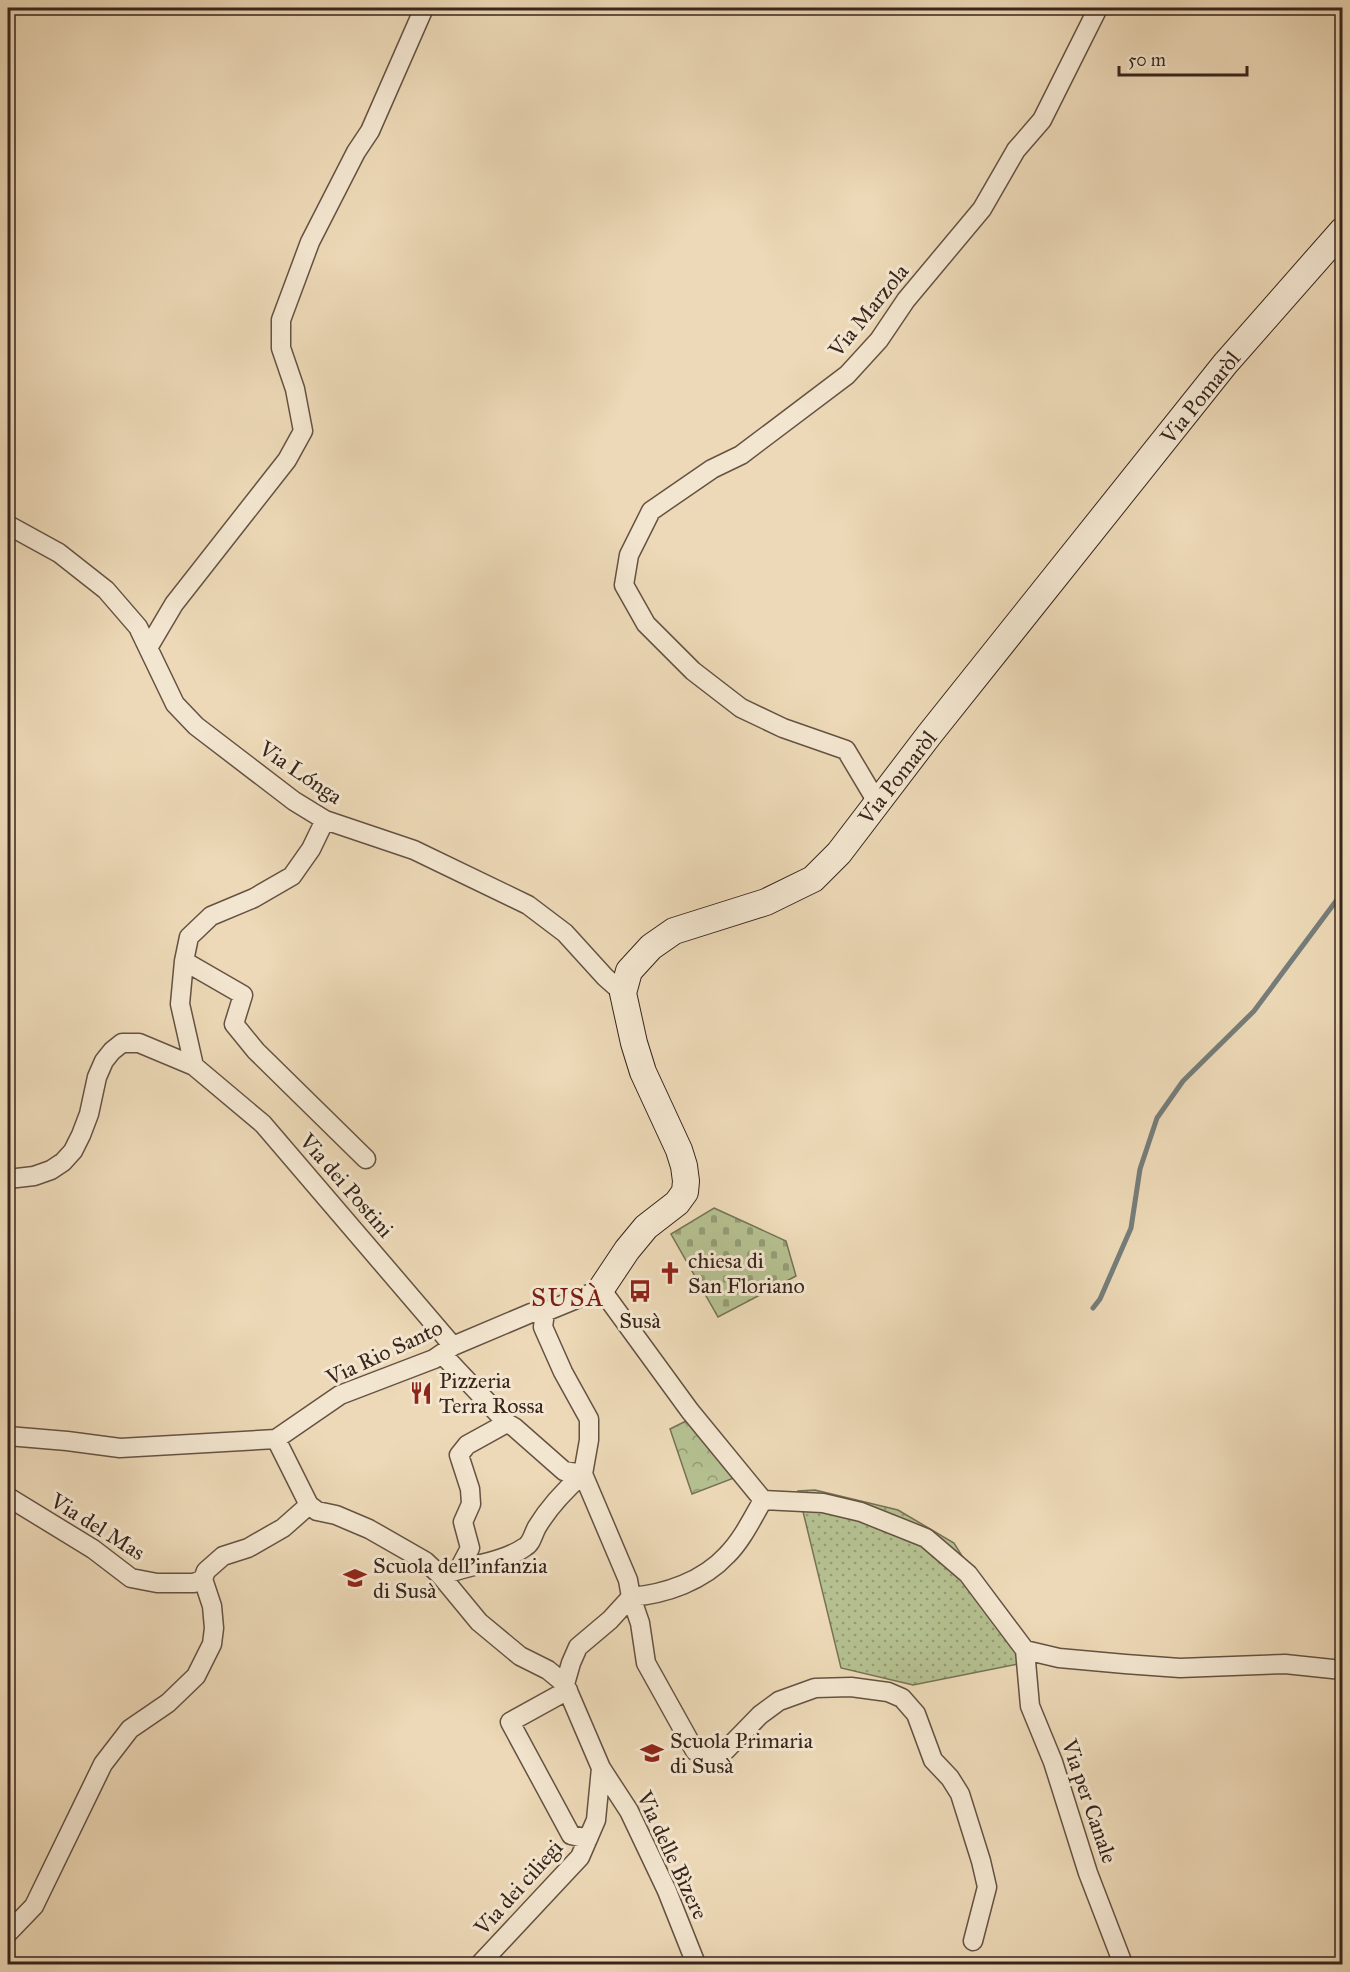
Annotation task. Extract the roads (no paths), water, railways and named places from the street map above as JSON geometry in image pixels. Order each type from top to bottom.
[{"type":"street","points":[[148,648],[174,604],[287,460],[303,431],[295,389],[281,348],[281,320],[310,242],[356,152],[370,131],[424,8]]},
{"type":"street","name":"Via Marzola","points":[[877,802],[846,750],[783,728],[741,708],[693,670],[646,624],[624,585],[629,555],[651,511],[712,469],[741,455],[847,375],[879,340],[906,300],[982,209],[1016,150],[1042,120],[1098,8]]},
{"type":"street","name":"Via Pomaròl","points":[[623,993],[629,971],[651,947],[674,931],[766,902],[813,879],[839,853],[877,802],[1218,374],[1342,231]]},
{"type":"street","name":"Via Lónga","points":[[8,525],[59,553],[106,590],[138,627],[175,704],[196,726],[294,801],[325,820],[414,850],[528,905],[565,933],[605,977],[623,993]]},
{"type":"street","points":[[194,1066],[180,1004],[184,960],[189,937],[211,916],[254,898],[292,876],[311,849],[325,820]]},
{"type":"street","name":"Via dei Postini","points":[[184,960],[243,995],[234,1024],[256,1051],[366,1159]]},
{"type":"street","points":[[623,993],[643,1072],[679,1150],[686,1181],[685,1192],[677,1203],[646,1227],[627,1250],[601,1289],[665,1377],[763,1500],[823,1503],[861,1512],[926,1538],[968,1574],[1025,1650],[1059,1658],[1125,1665],[1180,1668],[1285,1664],[1342,1670]]},
{"type":"street","name":"Via dei Postini","points":[[8,1179],[34,1176],[51,1170],[73,1151],[89,1114],[97,1077],[104,1061],[122,1043],[139,1043],[194,1066],[263,1124],[507,1424],[514,1427],[564,1471],[583,1474]]},
{"type":"street","name":"Via Rio Santo","points":[[276,1439],[340,1395],[531,1312],[545,1312],[601,1289]]},
{"type":"street","points":[[545,1312],[543,1327],[563,1372],[589,1419],[589,1440],[583,1474],[628,1580],[640,1623],[646,1663],[695,1751],[706,1757],[726,1750],[760,1715],[779,1701],[815,1688],[851,1687],[888,1692],[902,1698],[916,1714],[933,1760],[950,1778],[960,1794],[981,1861],[987,1887],[973,1941]]},
{"type":"street","points":[[459,1569],[470,1548],[463,1522],[471,1504],[470,1489],[459,1455],[467,1445],[507,1424]]},
{"type":"street","points":[[8,1436],[120,1448],[276,1439],[309,1505],[317,1511],[336,1515],[369,1529],[425,1561],[441,1576],[479,1622],[520,1656],[548,1670],[566,1687]]},
{"type":"street","points":[[441,1576],[507,1556],[528,1546],[536,1528],[565,1490],[583,1474]]},
{"type":"street","name":"Via del Mas","points":[[8,1497],[93,1549],[130,1578],[157,1583],[194,1583],[203,1579]]},
{"type":"street","points":[[566,1687],[571,1664],[578,1647],[610,1620],[631,1597],[690,1583],[708,1572],[727,1556],[763,1500]]},
{"type":"street","points":[[8,1933],[34,1906],[103,1764],[130,1729],[168,1703],[196,1676],[212,1644],[214,1628],[212,1606],[203,1579],[206,1571],[223,1556],[248,1548],[283,1528],[309,1505]]},
{"type":"street","name":"Via per Canale","points":[[1025,1650],[1030,1706],[1053,1762],[1088,1873],[1123,1965]]},
{"type":"street","name":"Via dei ciliegi","points":[[480,1965],[580,1857],[588,1839],[596,1820],[601,1768],[566,1687],[510,1722],[571,1835],[588,1839]]},
{"type":"street","name":"Via delle Bìzere","points":[[601,1768],[629,1811],[667,1891],[696,1965]]},
{"type":"waterway","points":[[1093,1308],[1100,1299],[1131,1228],[1140,1169],[1157,1118],[1183,1081],[1254,1011],[1342,893]]},
{"type":"place","name":"chiesa di San Floriano","points":[[670,1273]]},
{"type":"place","name":"Susà","points":[[640,1291]]},
{"type":"place","name":"Pizzeria Terra Rossa","points":[[421,1393]]},
{"type":"place","name":"Scuola dell'infanzia di Susà","points":[[355,1578]]},
{"type":"place","name":"Scuola Primaria di Susà","points":[[652,1753]]},
{"type":"district","name":"SUSÀ","points":[[568,1297]]}]
